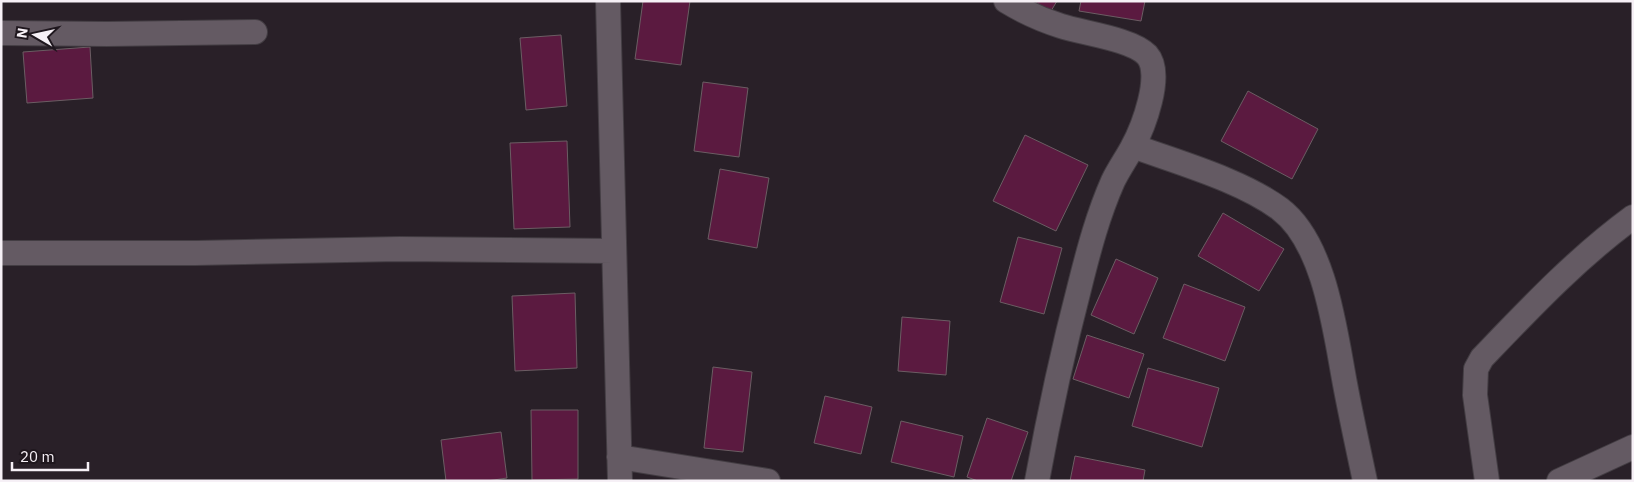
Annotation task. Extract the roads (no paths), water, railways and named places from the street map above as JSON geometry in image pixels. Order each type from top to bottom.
[{"type":"street","points":[[608,1],[620,481]]},
{"type":"street","points":[[1006,1],[1035,17],[1128,44],[1145,53],[1152,62],[1154,77],[1150,100],[1133,146],[1114,179],[1097,220],[1070,322],[1037,481]]},
{"type":"street","points":[[1,33],[255,32]]},
{"type":"street","points":[[1133,146],[1242,186],[1280,209],[1300,229],[1318,265],[1334,326],[1365,481]]},
{"type":"street","points":[[1487,481],[1475,394],[1476,368],[1482,358],[1551,286],[1633,217]]},
{"type":"street","points":[[1,253],[196,253],[399,249],[614,251]]},
{"type":"street","points":[[1559,481],[1633,447]]},
{"type":"street","points":[[619,457],[768,481]]}]
